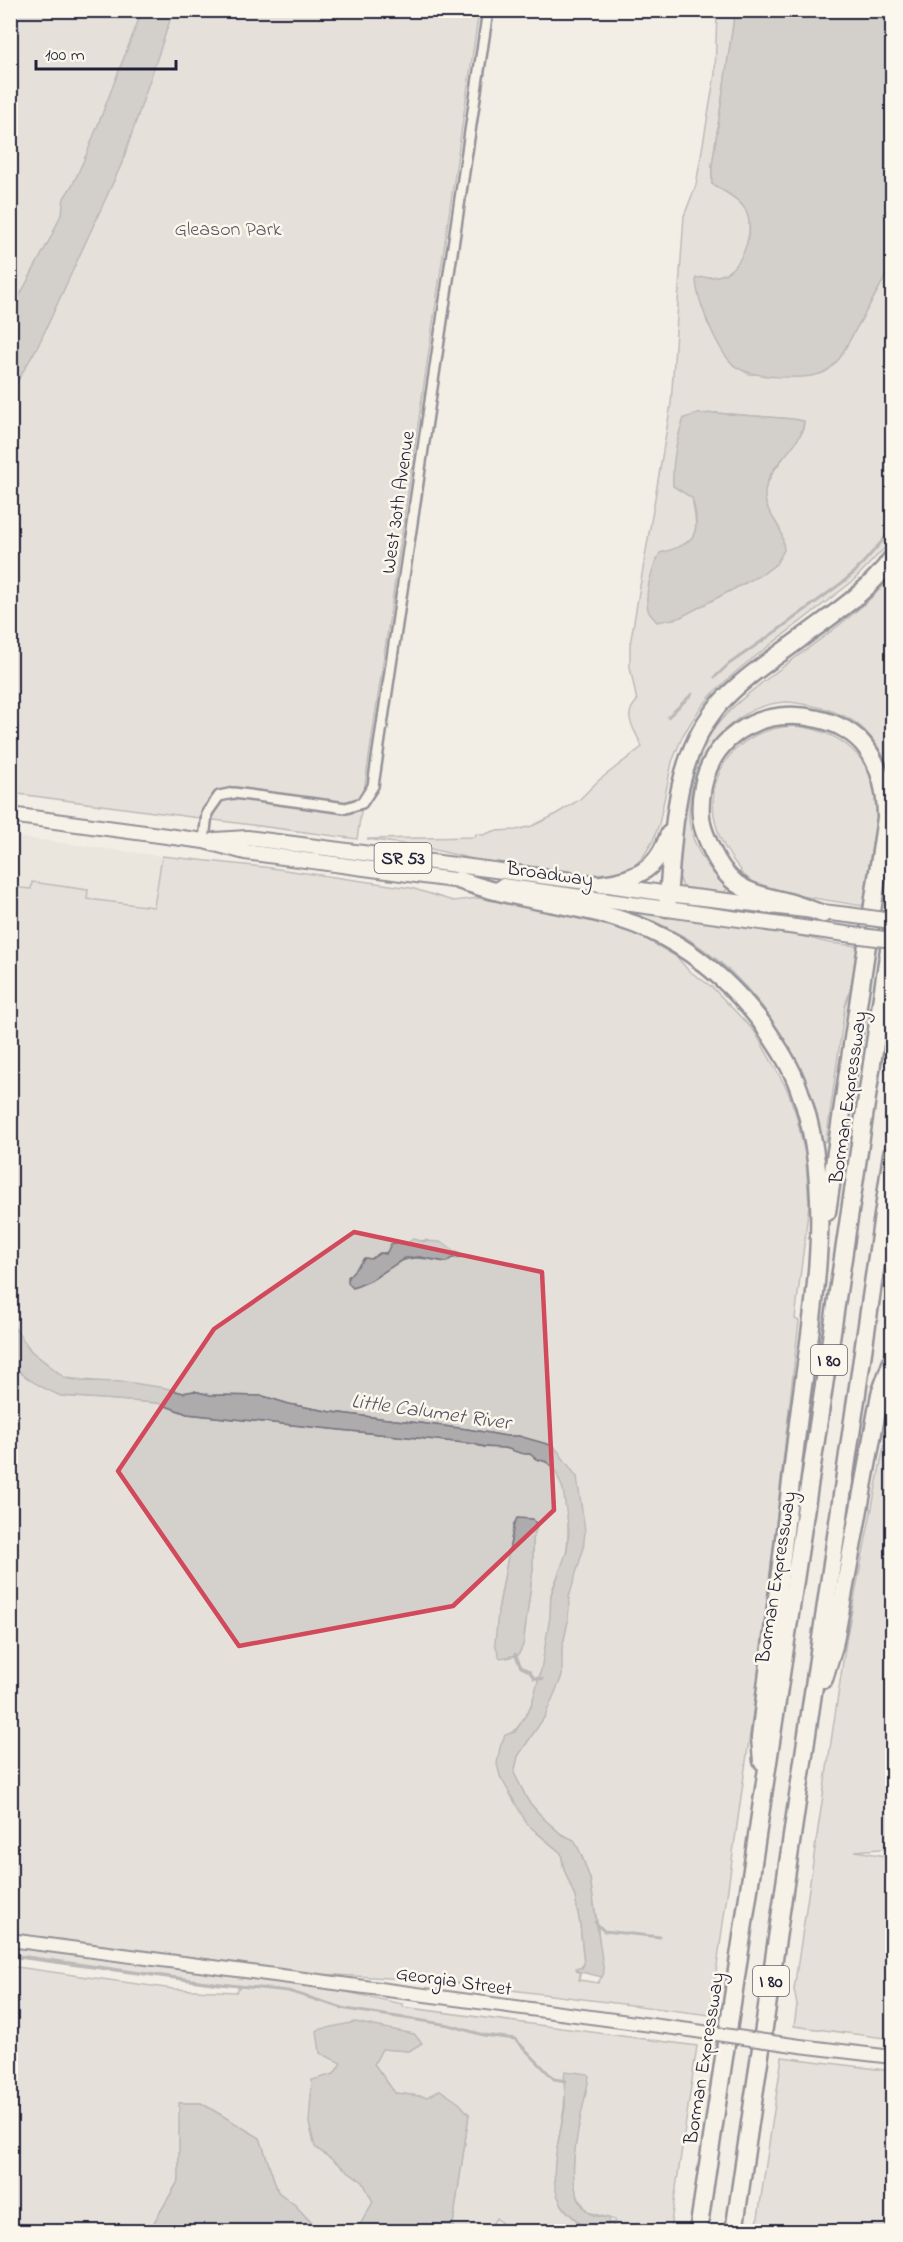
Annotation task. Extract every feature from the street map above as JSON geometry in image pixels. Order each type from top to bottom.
[{"type":"highway","points":[[668,901],[681,781],[697,735],[717,707],[746,680],[862,592],[884,570],[892,558]]},
{"type":"highway","points":[[764,1790],[760,1738],[814,1298],[886,818],[886,794],[879,771],[867,748],[849,731],[827,721],[802,715],[776,715],[756,722],[735,734],[718,753],[706,775],[700,800],[703,826],[721,868],[736,883],[759,896],[789,902],[823,914]]},
{"type":"highway","points":[[602,884],[623,880],[648,869],[660,855],[668,838],[677,805]]},
{"type":"highway","points":[[458,880],[500,893],[608,914],[646,928],[679,946],[712,969],[749,1006],[779,1047],[799,1088],[812,1134],[818,1178],[819,1218],[814,1298]]},
{"type":"highway","name":"Borman Expressway","points":[[698,2232],[892,929]]},
{"type":"highway","name":"I 80","points":[[734,2232],[892,1154]]},
{"type":"highway","points":[[808,1731],[834,1646],[880,1394],[892,1361]]},
{"type":"main road","name":"Broadway","points":[[10,815],[204,840],[245,852],[458,880],[668,901],[848,915],[892,921]]},
{"type":"main road","name":"Broadway","points":[[204,840],[247,838],[602,884],[668,901],[846,934],[892,940]]},
{"type":"street","name":"West 30th Avenue","points":[[204,840],[207,813],[219,796],[234,793],[346,808],[362,802],[373,786],[488,10]]},
{"type":"street","name":"Georgia Street","points":[[10,1940],[892,2057]]},
{"type":"highlighted area","points":[[354,1232],[542,1272],[554,1510],[453,1606],[239,1646],[118,1471],[214,1329]]},
{"type":"shaded area","points":[[142,11],[173,11],[122,163],[38,346],[11,392],[11,312],[52,235],[62,212],[64,198],[87,153]]},
{"type":"shaded area","points":[[735,11],[892,11],[892,265],[839,359],[827,371],[816,375],[765,376],[735,366],[715,338],[697,287],[696,278],[724,274],[737,263],[746,246],[748,236],[748,217],[745,209],[734,198],[712,184],[712,166]]},
{"type":"shaded area","points":[[715,413],[804,421],[797,440],[771,474],[765,494],[766,504],[781,532],[784,550],[776,564],[764,573],[679,618],[657,622],[649,612],[647,603],[648,588],[654,566],[660,553],[681,546],[693,536],[696,529],[692,498],[673,486],[674,460],[679,435],[684,418],[697,414]]},
{"type":"shaded area","points":[[11,836],[162,856],[154,907],[86,899],[88,890],[32,883],[31,889],[11,887]]},
{"type":"shaded area","points":[[413,1239],[440,1242],[450,1247],[455,1253],[457,1251],[461,1257],[452,1258],[446,1262],[420,1257],[405,1258],[370,1281],[353,1288],[348,1283],[348,1277],[365,1258],[371,1259],[380,1253],[386,1254],[391,1244],[398,1242],[406,1244]]},
{"type":"shaded area","points":[[11,1318],[13,1326],[31,1351],[65,1378],[80,1381],[126,1382],[183,1393],[194,1391],[210,1395],[263,1396],[289,1404],[332,1412],[519,1436],[554,1446],[577,1477],[585,1531],[583,1550],[569,1597],[568,1621],[562,1648],[562,1676],[545,1716],[518,1756],[514,1773],[528,1801],[561,1834],[574,1840],[581,1854],[590,1879],[604,1973],[602,1977],[577,1971],[576,1968],[582,1968],[584,1964],[580,1924],[575,1897],[564,1869],[561,1853],[527,1824],[500,1776],[497,1764],[505,1735],[515,1732],[531,1707],[541,1670],[550,1617],[551,1595],[567,1551],[569,1531],[563,1489],[555,1470],[547,1462],[536,1459],[530,1454],[505,1448],[187,1414],[158,1403],[61,1396],[34,1382],[15,1367],[9,1340]]},
{"type":"shaded area","points":[[517,1518],[533,1519],[537,1526],[533,1538],[533,1569],[523,1645],[518,1655],[500,1658],[495,1644],[498,1611]]},
{"type":"shaded area","points":[[355,2022],[414,2034],[422,2043],[409,2051],[382,2049],[374,2064],[395,2093],[427,2097],[440,2090],[459,2103],[469,2114],[452,2231],[350,2231],[357,2230],[373,2202],[363,2182],[315,2147],[309,2123],[312,2080],[334,2074],[341,2063],[320,2053],[317,2030]]},
{"type":"shaded area","points":[[565,2071],[589,2076],[575,2149],[573,2169],[575,2187],[580,2203],[591,2214],[609,2218],[607,2231],[588,2231],[563,2207],[555,2187],[558,2141],[565,2108]]},
{"type":"shaded area","points":[[179,2103],[201,2103],[260,2138],[278,2192],[295,2205],[319,2231],[149,2231],[179,2180]]},
{"type":"green space","name":"Gleason Park","points":[[10,11],[479,11],[357,839],[11,793]]},
{"type":"green space","points":[[717,11],[735,11],[712,166],[712,184],[734,198],[745,209],[749,226],[748,236],[742,255],[731,269],[718,276],[697,278],[707,322],[733,365],[749,374],[806,376],[839,359],[892,265],[892,540],[852,582],[739,669],[715,691],[699,710],[683,735],[672,762],[659,824],[653,841],[634,866],[613,873],[593,874],[477,860],[423,847],[367,839],[475,837],[476,834],[483,835],[494,831],[516,830],[532,826],[579,800],[598,781],[642,747],[630,718],[632,707],[637,701],[630,667],[630,645],[671,404],[684,216],[696,185],[715,74]],"holes":[[[715,413],[804,421],[803,431],[773,472],[764,491],[766,506],[781,533],[660,553],[684,546],[693,536],[696,524],[693,501],[695,486]]]},
{"type":"green space","points":[[892,576],[892,774],[879,749],[864,730],[845,716],[833,711],[786,702],[765,706],[746,714],[730,725],[715,740],[704,758],[696,777],[689,817],[698,850],[707,865],[718,878],[731,884],[724,893],[683,887],[679,876],[689,787],[697,759],[711,733],[739,702],[851,616]]},
{"type":"green space","points":[[793,726],[826,733],[840,741],[862,761],[870,775],[875,790],[877,818],[863,906],[761,888],[741,873],[737,877],[741,870],[725,848],[716,824],[713,801],[717,778],[727,759],[743,743],[765,731]]},
{"type":"green space","points":[[162,856],[264,867],[411,888],[453,901],[478,898],[582,914],[640,934],[677,957],[688,970],[712,987],[755,1032],[787,1089],[796,1114],[806,1159],[809,1204],[795,1319],[799,1321],[761,1656],[710,2015],[408,1977],[407,1979],[319,1974],[11,1933],[11,1359],[16,1368],[25,1376],[61,1396],[158,1403],[187,1414],[505,1448],[530,1454],[552,1466],[563,1488],[566,1502],[568,1541],[566,1554],[551,1595],[543,1665],[533,1701],[517,1728],[507,1735],[500,1776],[537,1833],[561,1853],[564,1869],[575,1897],[580,1924],[584,1964],[577,1971],[580,1973],[579,1980],[598,1983],[601,1978],[598,1928],[590,1879],[581,1854],[574,1840],[561,1834],[528,1801],[514,1773],[518,1756],[545,1716],[561,1662],[568,1621],[569,1597],[575,1575],[577,1477],[519,1436],[332,1412],[289,1404],[263,1396],[210,1395],[194,1391],[183,1393],[165,1388],[65,1378],[31,1351],[13,1326],[10,1318],[10,887],[31,889],[32,882],[88,890],[87,899],[154,907]],"holes":[[[426,1240],[460,1257],[445,1262],[422,1258],[408,1259],[362,1283],[358,1267],[364,1258],[371,1259],[380,1253]],[[535,1522],[537,1526],[533,1538],[533,1569],[523,1645],[518,1655],[507,1658],[498,1611],[514,1524]]]},
{"type":"green space","points":[[637,913],[785,932],[829,943],[858,946],[851,987],[845,1006],[826,1142],[822,1140],[813,1104],[800,1069],[781,1034],[759,1002],[733,974],[703,949],[671,929],[636,916]]},
{"type":"green space","points":[[892,1405],[892,1848],[855,1851],[892,1857],[892,2039],[794,2026],[797,2005],[794,1989],[847,1635]]},
{"type":"green space","points":[[11,1945],[318,1986],[403,2004],[403,2007],[697,2046],[670,2229],[613,2231],[608,2227],[615,2227],[609,2223],[615,2220],[588,2212],[580,2201],[576,2191],[574,2165],[579,2119],[588,2082],[564,2081],[565,2096],[555,2160],[557,2190],[564,2209],[588,2231],[510,2231],[496,2218],[489,2231],[452,2231],[469,2114],[427,2097],[395,2093],[374,2064],[382,2049],[409,2051],[421,2043],[414,2034],[341,2063],[334,2074],[315,2147],[363,2182],[373,2202],[357,2230],[319,2231],[295,2205],[278,2192],[260,2138],[201,2103],[180,2103],[179,2180],[149,2231],[11,2231],[10,1966],[173,1989],[236,1992],[241,1986],[11,1954]]},
{"type":"green space","points":[[782,2057],[892,2071],[892,2231],[756,2231]]},
{"type":"waterway","points":[[715,677],[729,664],[843,582],[855,572],[892,530]]},
{"type":"waterway","points":[[668,717],[692,694]]},
{"type":"waterway","points":[[515,1654],[521,1667],[529,1671],[534,1678],[542,1679]]},
{"type":"waterway","points":[[595,1922],[604,1931],[660,1937]]},
{"type":"waterway","points":[[10,1956],[288,1991],[346,2009],[449,2025],[483,2035],[515,2039],[554,2079],[566,2081]]},
{"type":"water label","name":"Little Calumet River","points":[[431,1411]]}]
